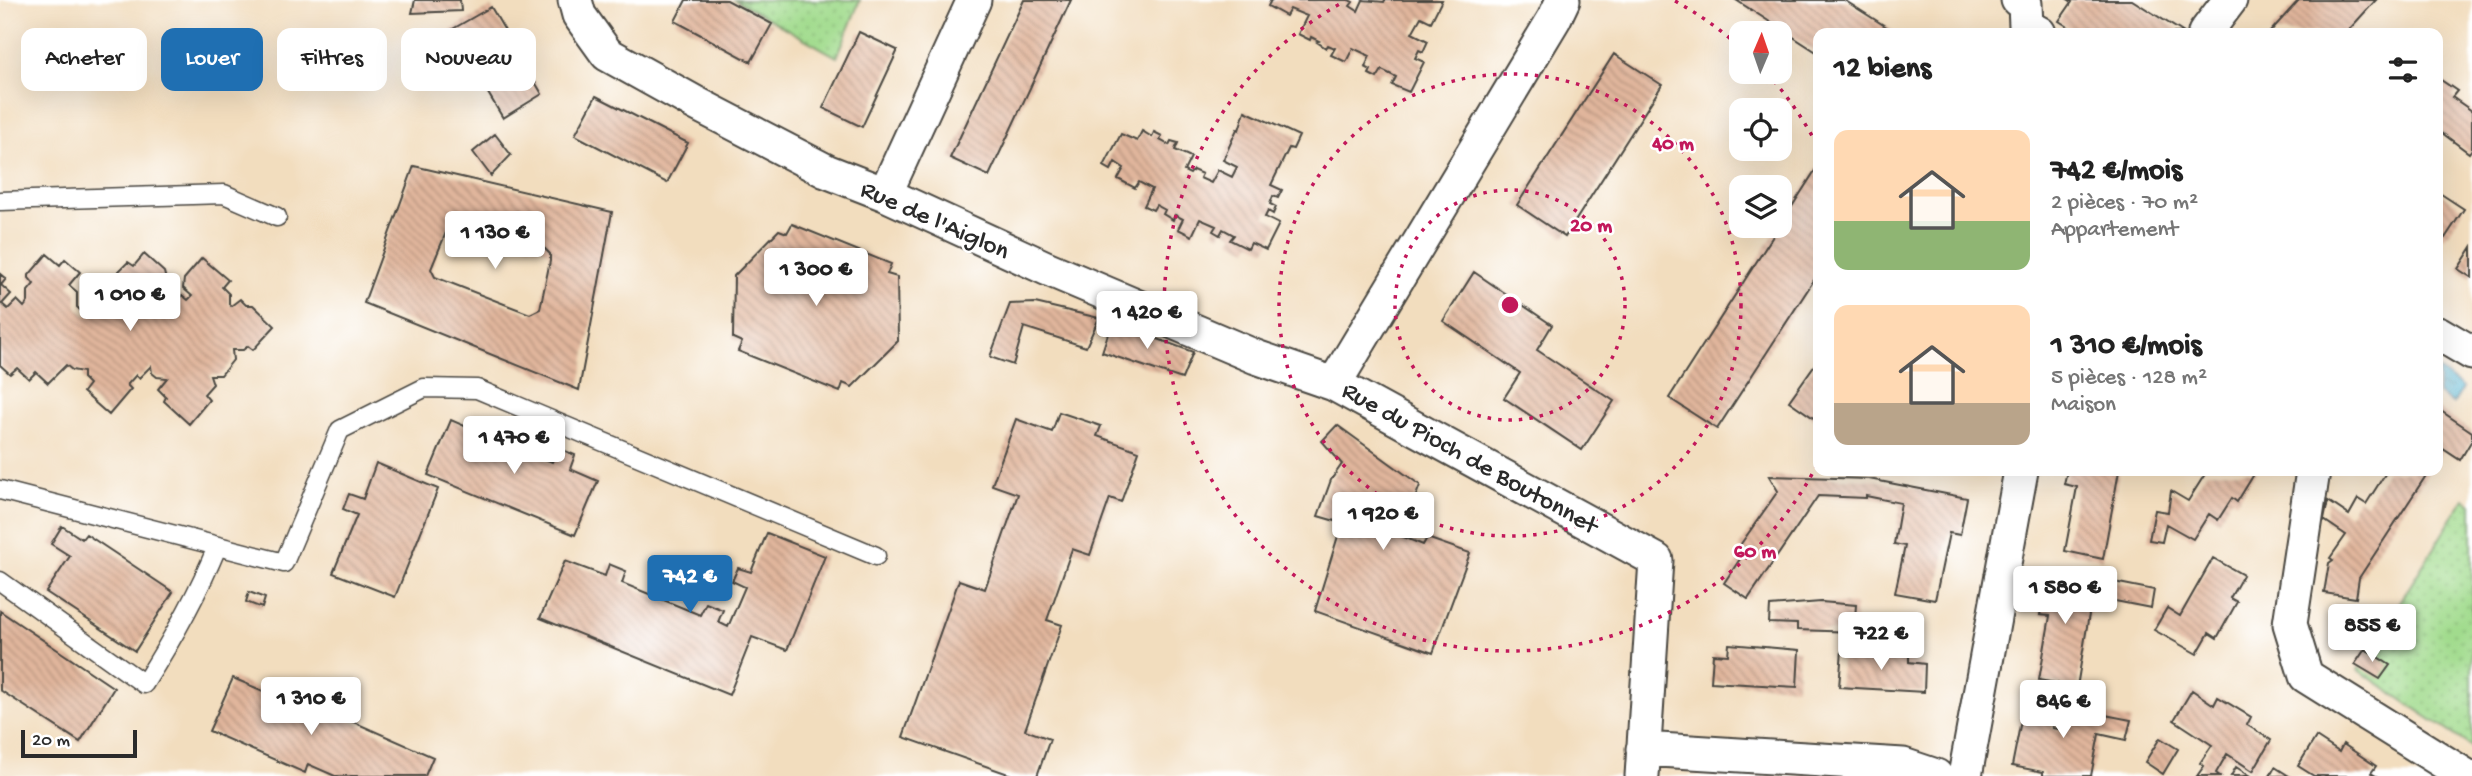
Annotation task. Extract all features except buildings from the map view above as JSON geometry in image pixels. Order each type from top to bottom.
[{"type":"street","name":"Rue de l'Aiglon","points":[[575,0],[579,15],[607,54],[696,104],[826,171],[885,194],[1046,268],[1243,352],[1334,384]]},
{"type":"street","points":[[885,194],[974,0]]},
{"type":"street","name":"Rue du Pioch de Boutonnet","points":[[1563,0],[1334,384],[1656,560],[1642,763]]},
{"type":"street","points":[[2018,0],[2025,4],[2026,26],[2030,28]]},
{"type":"street","points":[[2209,28],[2230,0]]},
{"type":"street","points":[[2443,336],[2472,353]]},
{"type":"street","points":[[1965,776],[2020,476]]},
{"type":"street","points":[[2312,476],[2290,624],[2306,676],[2466,776]]},
{"type":"street","points":[[1642,763],[1903,765],[1936,776]]},
{"type":"lane","points":[[0,201],[224,194],[277,217]]},
{"type":"lane","points":[[0,490],[284,563],[340,430],[424,388],[477,389],[876,556]]},
{"type":"lane","points":[[0,581],[144,684],[202,585],[217,547]]},
{"type":"green space","points":[[735,0],[860,0],[837,57]]},
{"type":"green space","points":[[2464,499],[2472,504],[2472,747],[2358,670]]},
{"type":"water","points":[[2443,374],[2463,388],[2453,404],[2443,397]]}]
